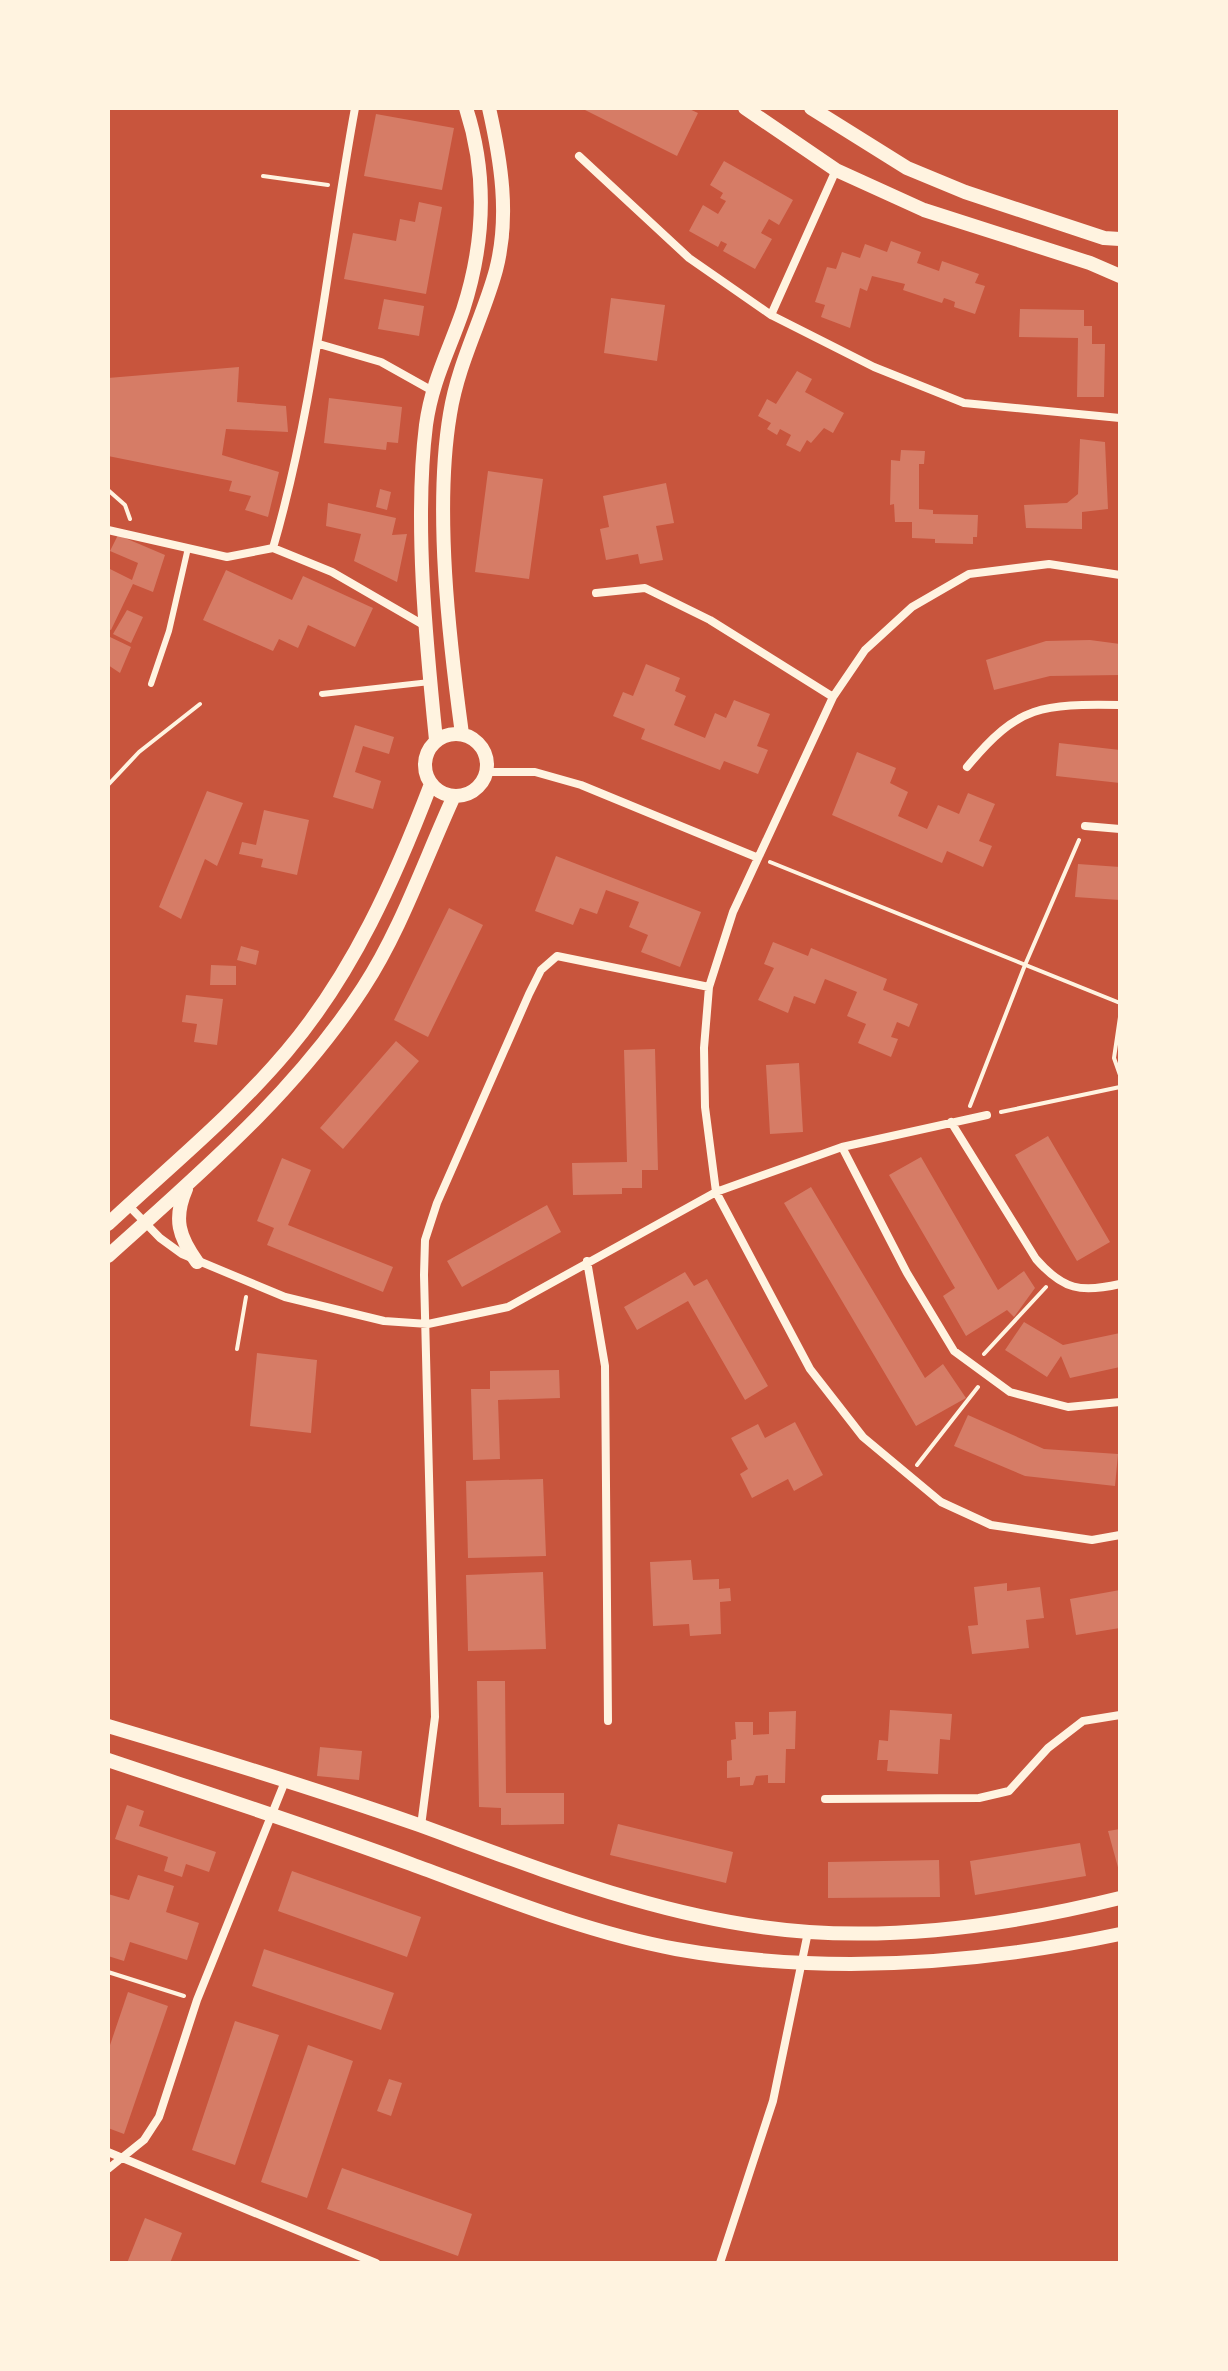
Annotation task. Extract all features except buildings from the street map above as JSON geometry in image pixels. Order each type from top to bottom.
[{"type":"street","points":[[273,548],[296,469],[319,344],[340,186],[355,108]]},
{"type":"street","points":[[436,740],[427,627],[422,476],[431,390],[462,312],[480,233],[483,199],[480,158],[466,108]]},
{"type":"street","points":[[462,734],[447,605],[446,457],[459,374],[497,268],[503,231],[504,192],[489,108]]},
{"type":"street","points":[[745,108],[836,170],[924,210],[1090,263],[1120,276]]},
{"type":"street","points":[[811,108],[907,168],[965,192],[1104,238],[1120,239]]},
{"type":"street","points":[[579,156],[689,258],[771,315],[874,367],[964,403],[1120,418]]},
{"type":"street","points":[[771,315],[836,170]]},
{"type":"street","points":[[319,344],[381,362],[431,390]]},
{"type":"street","points":[[108,530],[227,557],[273,548],[332,572],[427,627]]},
{"type":"street","points":[[1120,575],[1049,564],[969,574],[912,607],[865,650],[833,697],[756,857],[709,987],[704,1048],[705,1107],[716,1192],[810,1369],[863,1437],[907,1478],[941,1502],[991,1525],[1092,1540],[1120,1535]]},
{"type":"street","points":[[596,593],[645,588],[710,620],[833,697]]},
{"type":"street","points":[[967,767],[990,738],[1021,714],[1060,704],[1120,705]]},
{"type":"street","points":[[462,734],[482,747],[486,772],[478,787],[454,796],[441,793],[431,784],[424,765],[430,747],[436,740],[462,734]]},
{"type":"street","points":[[486,772],[535,772],[581,785],[756,857]]},
{"type":"street","points":[[108,1224],[213,1130],[288,1050],[340,979],[401,859],[431,784]]},
{"type":"street","points":[[108,1256],[222,1155],[305,1067],[364,986],[454,796]]},
{"type":"street","points":[[1085,826],[1120,829]]},
{"type":"street","points":[[421,1826],[435,1717],[425,1240],[437,1203],[541,970],[557,956],[709,987]]},
{"type":"street","points":[[128,1205],[160,1238],[197,1262],[321,1308],[384,1321],[428,1324],[508,1307],[716,1192],[842,1147],[987,1115]]},
{"type":"street","points":[[951,1122],[1036,1259],[1053,1279],[1074,1288],[1096,1290],[1120,1284]]},
{"type":"street","points":[[842,1147],[915,1286],[954,1351],[1010,1392],[1068,1407],[1120,1402]]},
{"type":"street","points":[[189,1183],[179,1210],[178,1225],[185,1245],[197,1262]]},
{"type":"street","points":[[587,1261],[605,1366],[608,1721]]},
{"type":"street","points":[[825,1799],[979,1798],[1009,1791],[1048,1748],[1083,1721],[1120,1715]]},
{"type":"street","points":[[108,1726],[286,1779],[545,1872],[682,1913],[808,1932],[939,1932],[1120,1898]]},
{"type":"street","points":[[108,1760],[543,1913],[674,1949],[803,1965],[943,1962],[1120,1934]]},
{"type":"street","points":[[108,2169],[144,2140],[159,2117],[197,2000],[274,1816],[286,1779]]},
{"type":"street","points":[[720,2263],[773,2101],[808,1932]]},
{"type":"street","points":[[108,2152],[376,2263]]},
{"type":"lane","points":[[151,684],[169,631],[188,548]]},
{"type":"lane","points":[[322,694],[430,682]]},
{"type":"path","points":[[263,176],[340,186]]},
{"type":"path","points":[[108,490],[125,505],[137,536]]},
{"type":"path","points":[[108,785],[139,752],[200,704]]},
{"type":"path","points":[[965,1119],[1025,965],[1085,826]]},
{"type":"path","points":[[756,857],[1120,1003]]},
{"type":"path","points":[[1120,1017],[1114,1058],[1120,1075]]},
{"type":"path","points":[[987,1115],[1120,1087]]},
{"type":"path","points":[[973,1365],[1053,1279]]},
{"type":"path","points":[[237,1349],[250,1283]]},
{"type":"path","points":[[907,1478],[987,1375]]},
{"type":"path","points":[[108,1972],[197,2000]]}]
